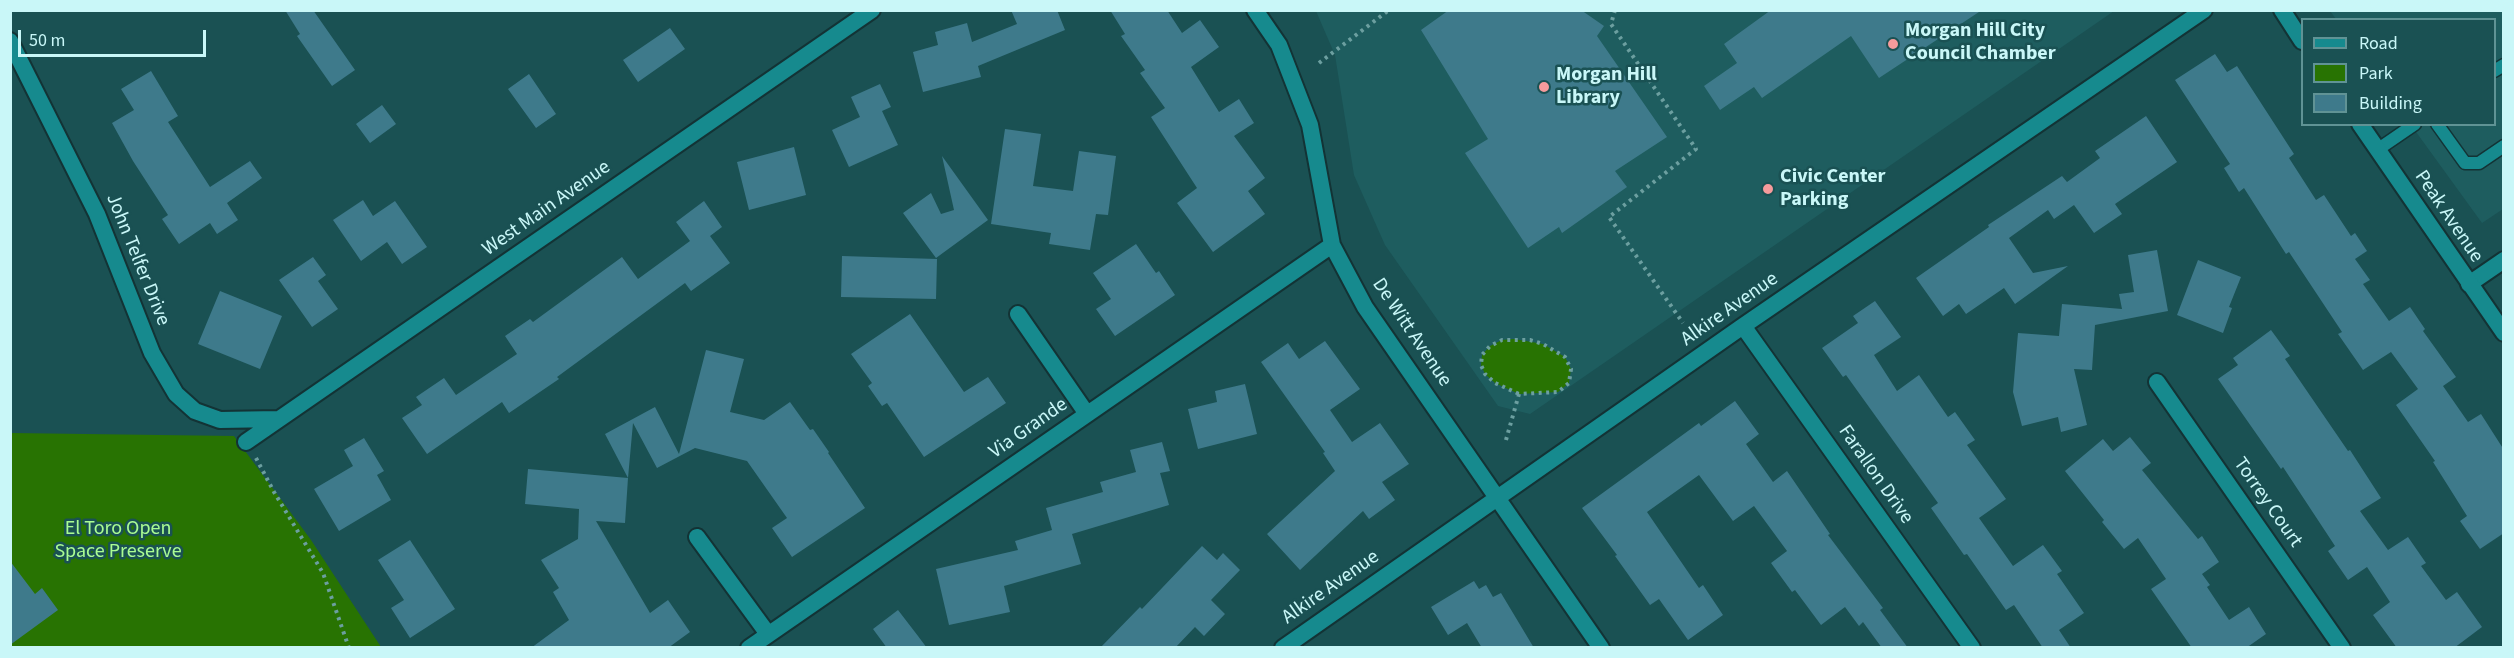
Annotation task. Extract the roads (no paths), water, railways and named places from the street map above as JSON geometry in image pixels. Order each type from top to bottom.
[{"type":"street","name":"West Main Avenue","points":[[246,442],[872,10]]},
{"type":"street","name":"De Witt Avenue","points":[[1255,10],[1279,45],[1310,125],[1332,245],[1365,307],[1601,648]]},
{"type":"street","name":"Alkire Avenue","points":[[1283,648],[1743,326],[2204,10]]},
{"type":"street","points":[[2282,10],[2301,39]]},
{"type":"street","name":"John Telfer Drive","points":[[10,41],[97,214],[152,353],[176,394],[195,411],[220,420],[279,419]]},
{"type":"street","name":"Peak Avenue","points":[[2361,126],[2504,333]]},
{"type":"street","name":"Via Grande","points":[[750,648],[1332,245]]},
{"type":"street","points":[[2469,284],[2504,260]]},
{"type":"street","points":[[1018,314],[1087,414]]},
{"type":"street","name":"Farallon Drive","points":[[1743,326],[1972,648]]},
{"type":"street","name":"Torrey Court","points":[[2157,382],[2342,648]]},
{"type":"street","points":[[697,537],[768,634]]},
{"type":"lane","points":[[2377,150],[2412,126]]},
{"type":"lane","points":[[2439,126],[2465,163],[2479,163],[2504,146]]},
{"type":"place","name":"Morgan Hill City Council Chamber","points":[[1893,44]]},
{"type":"place","name":"Morgan Hill Library","points":[[1544,87]]},
{"type":"place","name":"Civic Center Parking","points":[[1768,189]]},
{"type":"park label","name":"El Toro Open Space Preserve","points":[[118,542]]}]
